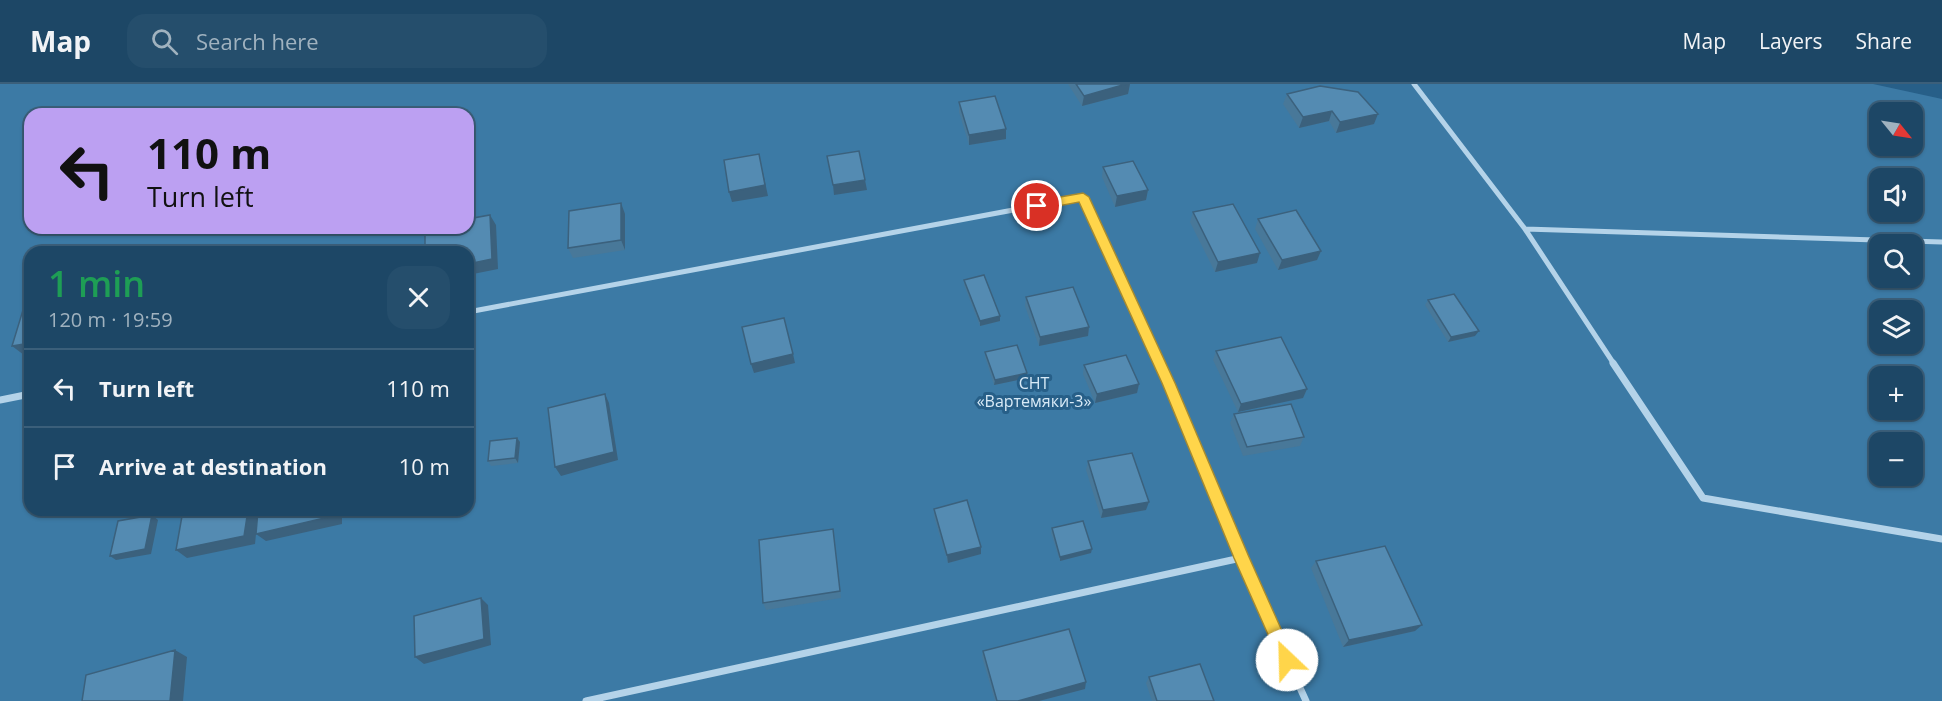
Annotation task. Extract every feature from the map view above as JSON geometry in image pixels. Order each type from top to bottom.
[{"type":"street","points":[[1414,84],[1525,229],[1703,498],[1942,539]]},
{"type":"street","points":[[474,311],[1083,197],[1169,383],[1242,558],[1306,701]]},
{"type":"street","points":[[1525,229],[1942,242]]},
{"type":"street","points":[[0,400],[24,395]]},
{"type":"street","points":[[586,701],[1242,558]]},
{"type":"green space","name":"СНТ «Вартемяки-3»","points":[[0,84],[1873,84],[1942,99],[1942,701],[0,701]]},
{"type":"building","points":[[1076,84],[1126,84],[1084,96]]},
{"type":"building","points":[[1320,86],[1358,92],[1378,114],[1340,122],[1332,111],[1303,117],[1287,94]]},
{"type":"building","points":[[995,96],[1006,129],[969,135],[959,102]]},
{"type":"building","points":[[859,151],[865,180],[833,185],[827,156]]},
{"type":"building","points":[[759,154],[765,185],[729,192],[724,160]]},
{"type":"building","points":[[1133,161],[1148,190],[1117,196],[1103,167]]},
{"type":"building","points":[[621,203],[621,240],[568,248],[569,211]]},
{"type":"building","points":[[1233,204],[1260,253],[1218,262],[1193,212]]},
{"type":"building","points":[[1296,210],[1321,251],[1282,260],[1258,219]]},
{"type":"building","points":[[490,215],[492,259],[474,263],[474,246],[425,246],[425,234],[474,234],[474,218]]},
{"type":"building","points":[[984,275],[1000,316],[980,321],[964,280]]},
{"type":"building","points":[[1073,287],[1089,327],[1040,337],[1026,297]]},
{"type":"building","points":[[1454,294],[1479,331],[1451,337],[1428,300]]},
{"type":"building","points":[[23,310],[24,344],[12,346]]},
{"type":"building","points":[[784,318],[793,354],[751,364],[742,327]]},
{"type":"building","points":[[1281,337],[1307,389],[1241,404],[1216,351]]},
{"type":"building","points":[[1017,345],[1027,373],[995,380],[985,352]]},
{"type":"building","points":[[1126,355],[1139,384],[1097,394],[1084,365]]},
{"type":"building","points":[[605,394],[614,452],[555,467],[548,408]]},
{"type":"building","points":[[1291,404],[1304,437],[1247,447],[1234,414]]},
{"type":"building","points":[[517,438],[515,458],[488,461],[490,441]]},
{"type":"building","points":[[1132,453],[1149,502],[1103,510],[1088,461]]},
{"type":"building","points":[[967,500],[981,547],[947,555],[934,509]]},
{"type":"building","points":[[152,516],[145,549],[110,556],[118,521]]},
{"type":"building","points":[[182,516],[247,516],[244,536],[176,550]]},
{"type":"building","points":[[258,516],[333,516],[256,534]]},
{"type":"building","points":[[1083,521],[1092,549],[1060,557],[1052,528]]},
{"type":"building","points":[[833,529],[840,591],[763,603],[759,540]]},
{"type":"building","points":[[1385,546],[1422,625],[1349,640],[1316,561]]},
{"type":"building","points":[[481,598],[484,639],[415,657],[414,616]]},
{"type":"building","points":[[1069,629],[1086,682],[1018,701],[997,701],[983,651]]},
{"type":"building","points":[[175,650],[170,701],[82,701],[86,675]]},
{"type":"building","points":[[1200,664],[1214,701],[1157,701],[1149,677]]},
{"type":"route","points":[[1037,206],[1083,197],[1169,383],[1287,660]]}]
